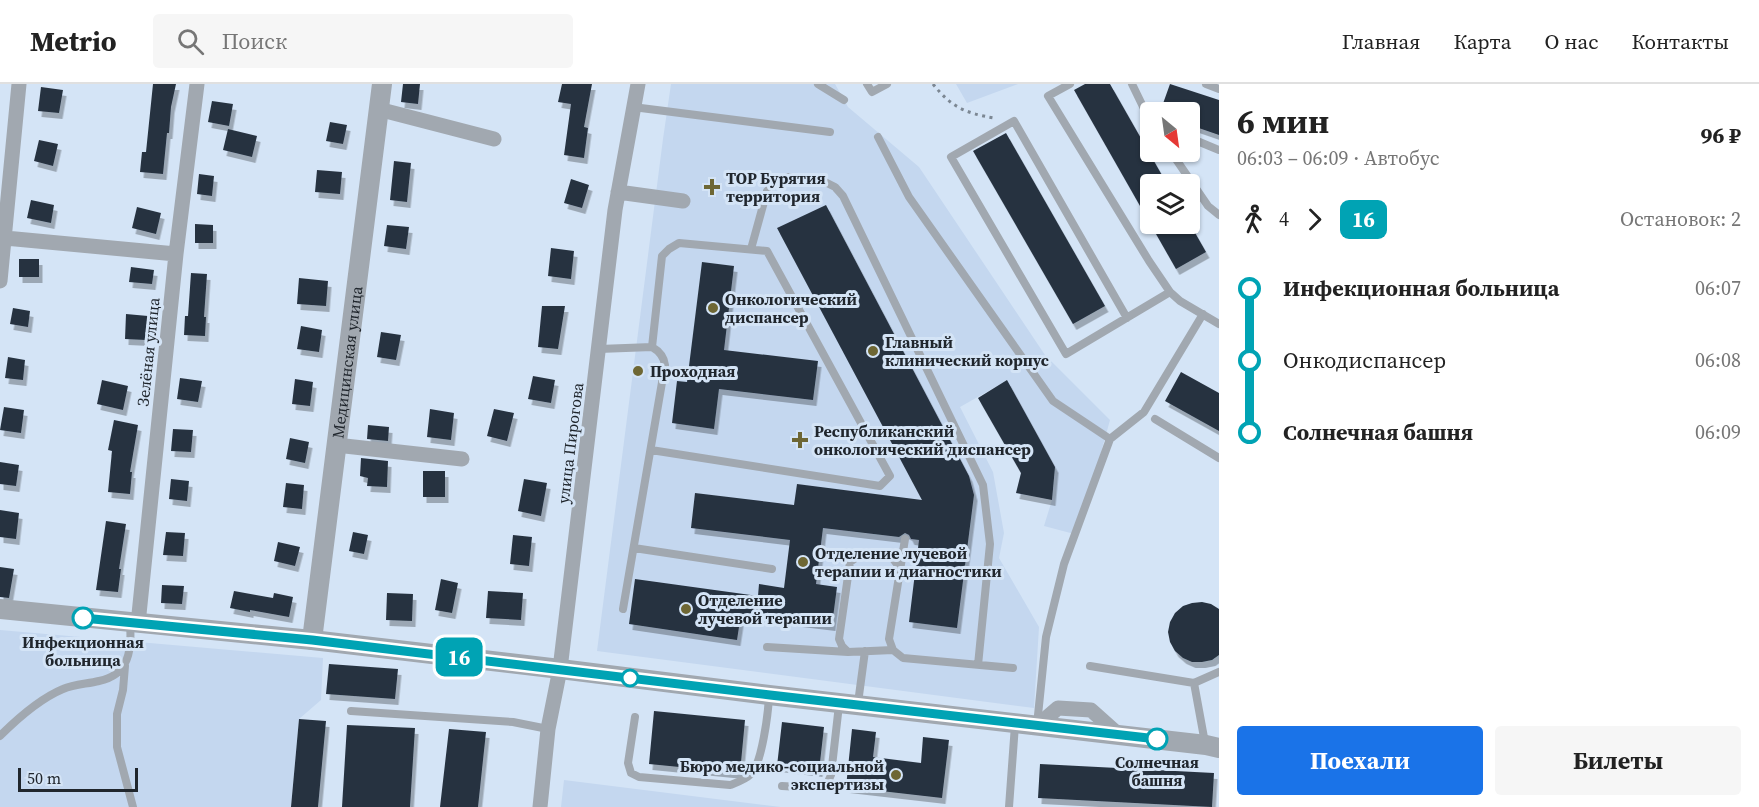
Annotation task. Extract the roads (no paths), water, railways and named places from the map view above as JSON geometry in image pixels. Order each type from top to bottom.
[{"type":"street","points":[[0,281],[19,84]]},
{"type":"street","name":"Зелёная улица","points":[[134,623],[197,84]]},
{"type":"street","name":"Медицинская улица","points":[[312,640],[382,84]]},
{"type":"street","name":"улица Пирогова","points":[[540,807],[548,729],[560,669],[618,192],[638,84]]},
{"type":"street","points":[[378,110],[494,139]]},
{"type":"street","points":[[618,192],[683,201]]},
{"type":"street","points":[[5,238],[176,254]]},
{"type":"street","points":[[336,445],[462,459]]},
{"type":"street","points":[[0,609],[312,640],[1212,746]]},
{"type":"lane","points":[[818,84],[844,100]]},
{"type":"lane","points":[[867,84],[872,92],[887,84]]},
{"type":"lane","points":[[1070,84],[1048,96],[1149,261],[1170,292],[1180,301],[1219,324]]},
{"type":"lane","points":[[1132,84],[1141,102]]},
{"type":"lane","points":[[1206,84],[1219,89]]},
{"type":"lane","points":[[633,107],[830,132]]},
{"type":"lane","points":[[1127,318],[1014,121],[951,157],[1066,354],[1127,318],[1170,292]]},
{"type":"lane","points":[[878,137],[909,197],[1053,401],[1110,439]]},
{"type":"lane","points":[[1200,142],[1219,150]]},
{"type":"lane","points":[[1179,162],[1217,211]]},
{"type":"lane","points":[[751,249],[766,190],[776,182],[788,177],[823,181],[835,187],[843,196],[983,485],[990,544],[978,665]]},
{"type":"lane","points":[[651,450],[880,486],[890,476],[767,251],[679,243],[669,249],[662,256],[652,347]]},
{"type":"lane","points":[[1037,726],[1046,637],[1064,564],[1110,439],[1144,412],[1203,314]]},
{"type":"lane","points":[[599,349],[652,347],[662,355],[665,365],[623,609]]},
{"type":"lane","points":[[1155,420],[1219,458]]},
{"type":"lane","points":[[905,539],[889,639],[894,650],[903,658],[1013,668]]},
{"type":"lane","points":[[634,548],[772,569]]},
{"type":"lane","points":[[848,652],[839,639],[850,562],[863,553],[891,556],[900,568]]},
{"type":"lane","points":[[133,807],[117,747],[117,714],[134,623]]},
{"type":"lane","points":[[767,647],[848,652],[894,650]]},
{"type":"lane","points":[[782,786],[818,788],[827,784],[865,651]]},
{"type":"lane","points":[[0,736],[44,698],[64,688],[102,681],[116,675],[125,666]]},
{"type":"lane","points":[[1090,666],[1194,684],[1219,672]]},
{"type":"lane","points":[[1194,684],[1212,746]]},
{"type":"lane","points":[[635,717],[628,763],[631,773],[639,777],[730,785],[743,781],[756,767],[770,695]]},
{"type":"lane","points":[[351,711],[513,722],[548,729]]},
{"type":"lane","points":[[1009,807],[1015,723]]},
{"type":"place","name":"ТОР Бурятия территория","points":[[712,187]]},
{"type":"place","name":"Онкологический диспансер","points":[[713,308]]},
{"type":"place","name":"Главный клинический корпус","points":[[873,351]]},
{"type":"place","name":"Проходная","points":[[638,371]]},
{"type":"place","name":"Республиканский онкологический диспансер","points":[[800,440]]},
{"type":"place","name":"Отделение лучевой терапии и диагностики","points":[[803,562]]},
{"type":"place","name":"Отделение лучевой терапии","points":[[686,609]]},
{"type":"place","name":"Инфекционная больница","points":[[83,618]]},
{"type":"place","name":"Солнечная башня","points":[[1157,739]]},
{"type":"place","name":"Бюро медико-социальной экспертизы","points":[[896,775]]}]
